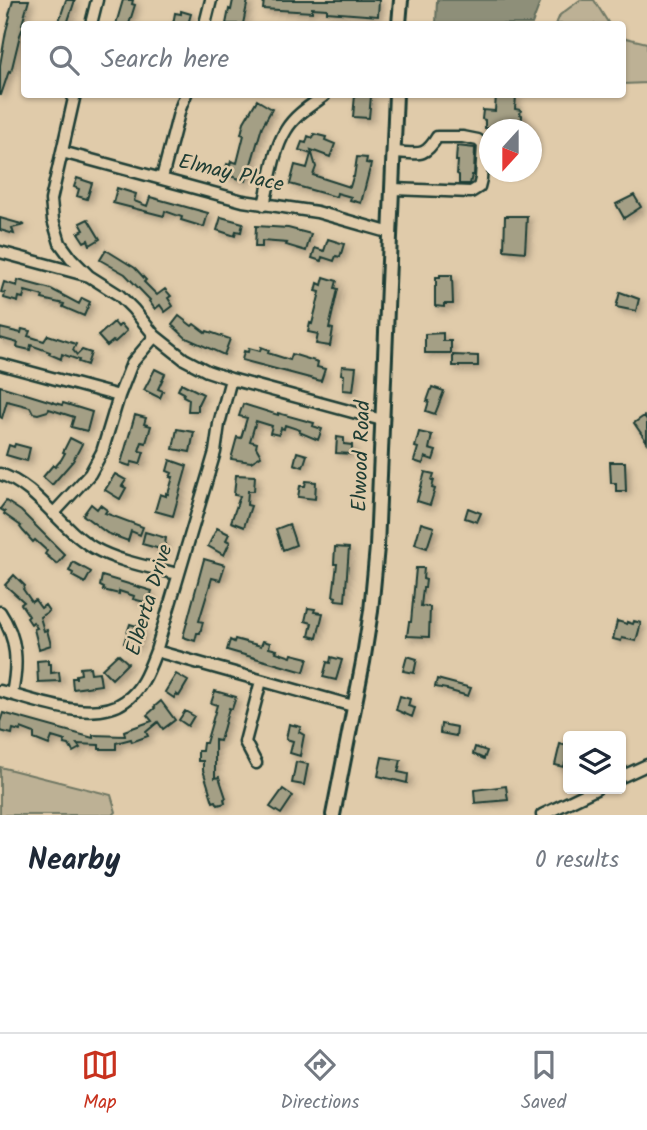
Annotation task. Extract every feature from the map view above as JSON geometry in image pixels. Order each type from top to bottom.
[{"type":"main road","points":[[399,21],[401,0]]},
{"type":"main road","name":"Elwood Road","points":[[332,815],[363,662],[377,547],[396,98]]},
{"type":"street","points":[[92,21],[97,0]]},
{"type":"street","points":[[206,21],[211,0]]},
{"type":"street","points":[[74,98],[51,200],[53,220],[60,243],[71,258],[89,276],[119,296],[155,335],[184,359],[206,371],[382,420]]},
{"type":"street","points":[[162,178],[184,98]]},
{"type":"street","points":[[264,205],[276,152],[286,130],[301,112],[321,98]]},
{"type":"street","points":[[393,189],[471,192],[479,187],[483,145],[478,139],[437,137],[430,149],[420,153],[394,152]]},
{"type":"street","name":"Elmay Place","points":[[62,152],[243,201],[317,212],[391,233]]},
{"type":"street","points":[[0,252],[89,276]]},
{"type":"street","points":[[53,514],[90,474],[102,452],[132,363],[155,335]]},
{"type":"street","points":[[0,364],[119,396]]},
{"type":"street","name":"Elberta Drive","points":[[0,691],[71,710],[101,710],[125,702],[136,691],[156,651],[215,452],[231,379]]},
{"type":"street","points":[[0,474],[22,485],[94,548],[116,558],[178,574]]},
{"type":"street","points":[[0,612],[10,631],[16,653],[12,694]]},
{"type":"street","points":[[156,651],[353,706]]},
{"type":"street","points":[[256,763],[245,742],[261,681]]},
{"type":"street","points":[[626,775],[647,765]]},
{"type":"street","points":[[542,815],[586,794]]},
{"type":"shaded area","points":[[437,0],[541,0],[533,21],[436,21]]},
{"type":"shaded area","points":[[580,0],[594,0],[607,21],[557,21],[560,15]]},
{"type":"shaded area","points":[[626,38],[647,43],[647,83],[626,84]]},
{"type":"shaded area","points":[[0,767],[111,795],[116,812],[113,815],[0,815]]},
{"type":"building","points":[[13,0],[29,0],[21,21],[21,32],[11,72],[9,71],[0,95],[0,65]]},
{"type":"building","points":[[66,0],[75,0],[68,21],[59,21]]},
{"type":"building","points":[[123,0],[133,0],[132,4],[135,5],[130,21],[117,21]]},
{"type":"building","points":[[233,0],[248,0],[244,21],[227,21],[229,9],[231,10]]},
{"type":"building","points":[[264,0],[379,0],[378,16],[327,12],[327,9],[312,8],[312,12],[263,9]]},
{"type":"building","points":[[181,11],[191,14],[189,21],[174,21],[175,13],[181,14]]},
{"type":"building","points":[[355,98],[371,98],[369,118],[353,117]]},
{"type":"building","points":[[496,98],[516,98],[515,109],[521,110],[522,119],[482,119],[483,110],[495,111]]},
{"type":"building","points":[[257,100],[272,109],[262,127],[246,181],[224,174],[227,164],[230,165],[231,161],[237,163],[244,135],[241,134],[244,122]]},
{"type":"building","points":[[314,134],[326,137],[325,140],[335,144],[330,157],[311,150],[316,167],[313,175],[350,187],[357,157],[367,158],[366,163],[371,164],[361,203],[337,193],[336,197],[290,184],[295,165],[307,168],[311,154],[299,150],[302,142],[306,143],[308,136],[313,138]]},
{"type":"building","points":[[457,146],[475,148],[474,175],[470,184],[459,184]]},
{"type":"building","points":[[77,178],[92,183],[87,199],[77,196],[79,189],[74,187]]},
{"type":"building","points":[[117,188],[136,194],[134,201],[147,206],[150,197],[208,213],[204,227],[181,220],[182,217],[165,211],[164,216],[113,203]]},
{"type":"building","points":[[634,195],[641,207],[624,218],[616,204]]},
{"type":"building","points":[[505,216],[527,216],[525,252],[504,250]]},
{"type":"building","points":[[221,217],[243,223],[241,232],[236,231],[235,236],[217,230]]},
{"type":"building","points":[[0,218],[25,225],[12,228],[14,234],[0,230]]},
{"type":"building","points":[[88,219],[100,239],[90,245],[88,240],[84,242],[78,233],[84,230],[80,223]]},
{"type":"building","points":[[256,226],[288,228],[311,234],[306,251],[286,245],[287,243],[262,241],[262,247],[255,247]]},
{"type":"building","points":[[328,239],[344,244],[340,257],[336,256],[334,261],[322,257],[321,261],[312,258],[315,248],[324,251]]},
{"type":"building","points":[[106,250],[135,268],[157,295],[165,289],[171,296],[168,298],[173,306],[165,312],[160,305],[155,309],[125,274],[100,260]]},
{"type":"building","points":[[452,275],[453,304],[444,304],[444,307],[435,306],[436,277]]},
{"type":"building","points":[[324,277],[337,281],[335,288],[338,289],[329,328],[333,329],[330,346],[316,344],[318,334],[308,332],[320,292],[316,291],[318,283],[322,285]]},
{"type":"building","points":[[18,280],[51,289],[79,304],[82,298],[90,302],[84,316],[63,307],[64,304],[42,299],[43,296],[25,291],[18,302],[4,298],[5,293],[1,292],[4,282],[17,286]]},
{"type":"building","points":[[620,292],[639,299],[636,311],[616,307]]},
{"type":"building","points":[[179,316],[206,333],[207,331],[230,339],[224,355],[186,338],[172,325]]},
{"type":"building","points":[[114,322],[118,327],[121,324],[127,331],[107,346],[98,336]]},
{"type":"building","points":[[0,328],[21,333],[22,329],[30,331],[28,336],[44,341],[48,335],[76,344],[73,350],[77,355],[82,350],[91,353],[87,365],[62,354],[61,359],[31,345],[30,350],[17,347],[18,343],[0,338]]},
{"type":"building","points":[[443,333],[443,341],[451,341],[451,353],[425,353],[425,334]]},
{"type":"building","points":[[261,347],[269,350],[268,353],[290,360],[292,354],[318,362],[317,367],[325,369],[321,381],[242,360],[244,351],[248,352],[249,348],[260,351]]},
{"type":"building","points":[[453,355],[478,356],[478,366],[453,366]]},
{"type":"building","points":[[342,366],[356,367],[353,391],[343,390]]},
{"type":"building","points":[[155,369],[165,374],[158,389],[163,391],[160,398],[144,390]]},
{"type":"building","points":[[181,383],[203,394],[198,411],[188,411],[189,399],[178,390]]},
{"type":"building","points":[[0,386],[92,412],[87,431],[71,427],[74,417],[49,409],[38,414],[33,413],[30,407],[7,401],[2,418],[0,417]]},
{"type":"building","points":[[432,387],[444,391],[435,414],[426,411]]},
{"type":"building","points":[[243,404],[314,423],[313,426],[322,429],[318,440],[285,425],[279,435],[270,433],[272,426],[256,421],[250,441],[257,443],[256,447],[261,456],[251,462],[231,459],[237,437],[241,438],[247,418],[239,416]]},
{"type":"building","points":[[135,415],[146,418],[144,424],[151,426],[146,443],[142,442],[139,451],[144,452],[140,464],[132,462],[130,466],[121,463]]},
{"type":"building","points":[[644,416],[647,420],[647,442],[634,423]]},
{"type":"building","points":[[177,429],[194,432],[190,452],[173,449]]},
{"type":"building","points":[[419,432],[432,435],[429,449],[436,451],[433,460],[425,457],[423,464],[414,461]]},
{"type":"building","points":[[337,437],[344,438],[344,444],[352,445],[352,454],[336,453]]},
{"type":"building","points":[[70,438],[82,444],[73,461],[52,485],[43,477],[61,460]]},
{"type":"building","points":[[15,444],[30,448],[27,461],[6,455],[9,445],[14,447]]},
{"type":"building","points":[[297,452],[307,455],[303,467],[294,464]]},
{"type":"building","points":[[170,460],[187,466],[173,516],[155,511],[160,494],[168,494],[173,477],[170,477],[172,473],[167,471]]},
{"type":"building","points":[[610,462],[625,462],[626,491],[616,491],[616,483],[611,483]]},
{"type":"building","points":[[425,472],[434,474],[432,488],[435,489],[430,505],[417,501]]},
{"type":"building","points":[[115,474],[126,480],[122,486],[126,488],[120,499],[105,490]]},
{"type":"building","points":[[236,475],[255,476],[254,491],[248,491],[247,505],[251,506],[244,527],[231,522],[240,496],[234,495]]},
{"type":"building","points":[[306,481],[316,482],[315,499],[298,497],[300,486],[305,486]]},
{"type":"building","points":[[6,501],[21,511],[65,555],[57,564],[35,540],[33,542],[21,526],[4,514],[0,509]]},
{"type":"building","points":[[91,504],[97,509],[100,505],[107,510],[105,513],[143,527],[140,535],[131,531],[128,541],[107,533],[83,515]]},
{"type":"building","points":[[468,508],[481,513],[477,522],[465,518]]},
{"type":"building","points":[[421,523],[434,527],[427,548],[415,544]]},
{"type":"building","points":[[289,524],[296,545],[283,550],[276,529]]},
{"type":"building","points":[[217,528],[229,534],[226,540],[230,542],[224,555],[208,546]]},
{"type":"building","points":[[145,532],[166,538],[164,550],[142,544]]},
{"type":"building","points":[[335,547],[349,548],[345,601],[335,600],[336,597],[333,596],[337,564],[334,564]]},
{"type":"building","points":[[204,559],[225,565],[220,580],[212,578],[199,621],[203,622],[195,641],[183,637]]},
{"type":"building","points":[[73,562],[91,572],[85,583],[72,576],[73,573],[69,571]]},
{"type":"building","points":[[416,568],[424,568],[423,579],[426,580],[421,606],[430,607],[429,637],[407,636],[411,622]]},
{"type":"building","points":[[14,575],[25,586],[23,589],[32,602],[35,600],[41,608],[45,605],[49,611],[40,617],[51,645],[39,649],[34,629],[37,628],[27,618],[29,616],[21,604],[24,602],[5,585]]},
{"type":"building","points":[[102,576],[152,591],[148,603],[119,591],[119,594],[103,590],[100,586]]},
{"type":"building","points":[[308,608],[323,613],[317,638],[309,636],[312,623],[305,621]]},
{"type":"building","points":[[617,621],[627,624],[633,624],[634,621],[641,623],[636,641],[613,639]]},
{"type":"building","points":[[130,624],[143,628],[137,647],[124,643]]},
{"type":"building","points":[[235,639],[261,646],[263,641],[270,643],[269,648],[277,650],[276,652],[291,657],[292,654],[308,658],[304,672],[227,650],[230,640],[234,642]]},
{"type":"building","points":[[118,654],[128,663],[112,679],[102,669]]},
{"type":"building","points":[[407,656],[417,659],[414,673],[403,671]]},
{"type":"building","points":[[331,657],[342,660],[336,680],[323,677]]},
{"type":"building","points":[[48,660],[51,673],[59,672],[60,681],[38,682],[37,661]]},
{"type":"building","points":[[90,667],[91,673],[99,672],[101,685],[73,689],[72,678],[81,674],[80,668]]},
{"type":"building","points":[[176,674],[188,681],[179,696],[176,694],[174,698],[165,692]]},
{"type":"building","points":[[437,679],[471,688],[468,696],[435,687]]},
{"type":"building","points":[[215,691],[236,697],[232,709],[229,708],[220,741],[215,740],[215,778],[219,777],[226,798],[225,803],[218,805],[216,801],[213,802],[203,770],[203,761],[198,761],[198,751],[202,751],[203,743],[206,743],[217,705],[211,703]]},
{"type":"building","points":[[400,696],[410,699],[408,706],[415,708],[412,717],[396,710]]},
{"type":"building","points":[[161,701],[175,720],[163,729],[158,722],[146,732],[148,736],[132,742],[131,739],[116,743],[116,749],[99,749],[99,745],[77,744],[80,748],[73,752],[69,745],[64,744],[65,741],[52,737],[49,745],[34,739],[34,733],[21,728],[20,731],[13,729],[12,734],[0,731],[3,713],[93,738],[93,735],[125,736],[124,731],[152,721],[147,715]]},
{"type":"building","points":[[185,711],[194,716],[188,726],[179,720]]},
{"type":"building","points":[[289,724],[301,727],[299,732],[304,735],[300,756],[290,753],[293,741],[286,739]]},
{"type":"building","points":[[441,724],[457,727],[456,736],[440,733]]},
{"type":"building","points":[[560,744],[563,745],[563,767],[555,765]]},
{"type":"building","points":[[475,747],[487,751],[484,759],[473,754]]},
{"type":"building","points":[[382,757],[401,760],[398,772],[408,774],[407,783],[378,776]]},
{"type":"building","points":[[296,762],[308,764],[304,785],[292,783]]},
{"type":"building","points":[[506,786],[508,800],[475,803],[474,790]]},
{"type":"building","points":[[283,789],[293,796],[281,814],[270,807]]}]
